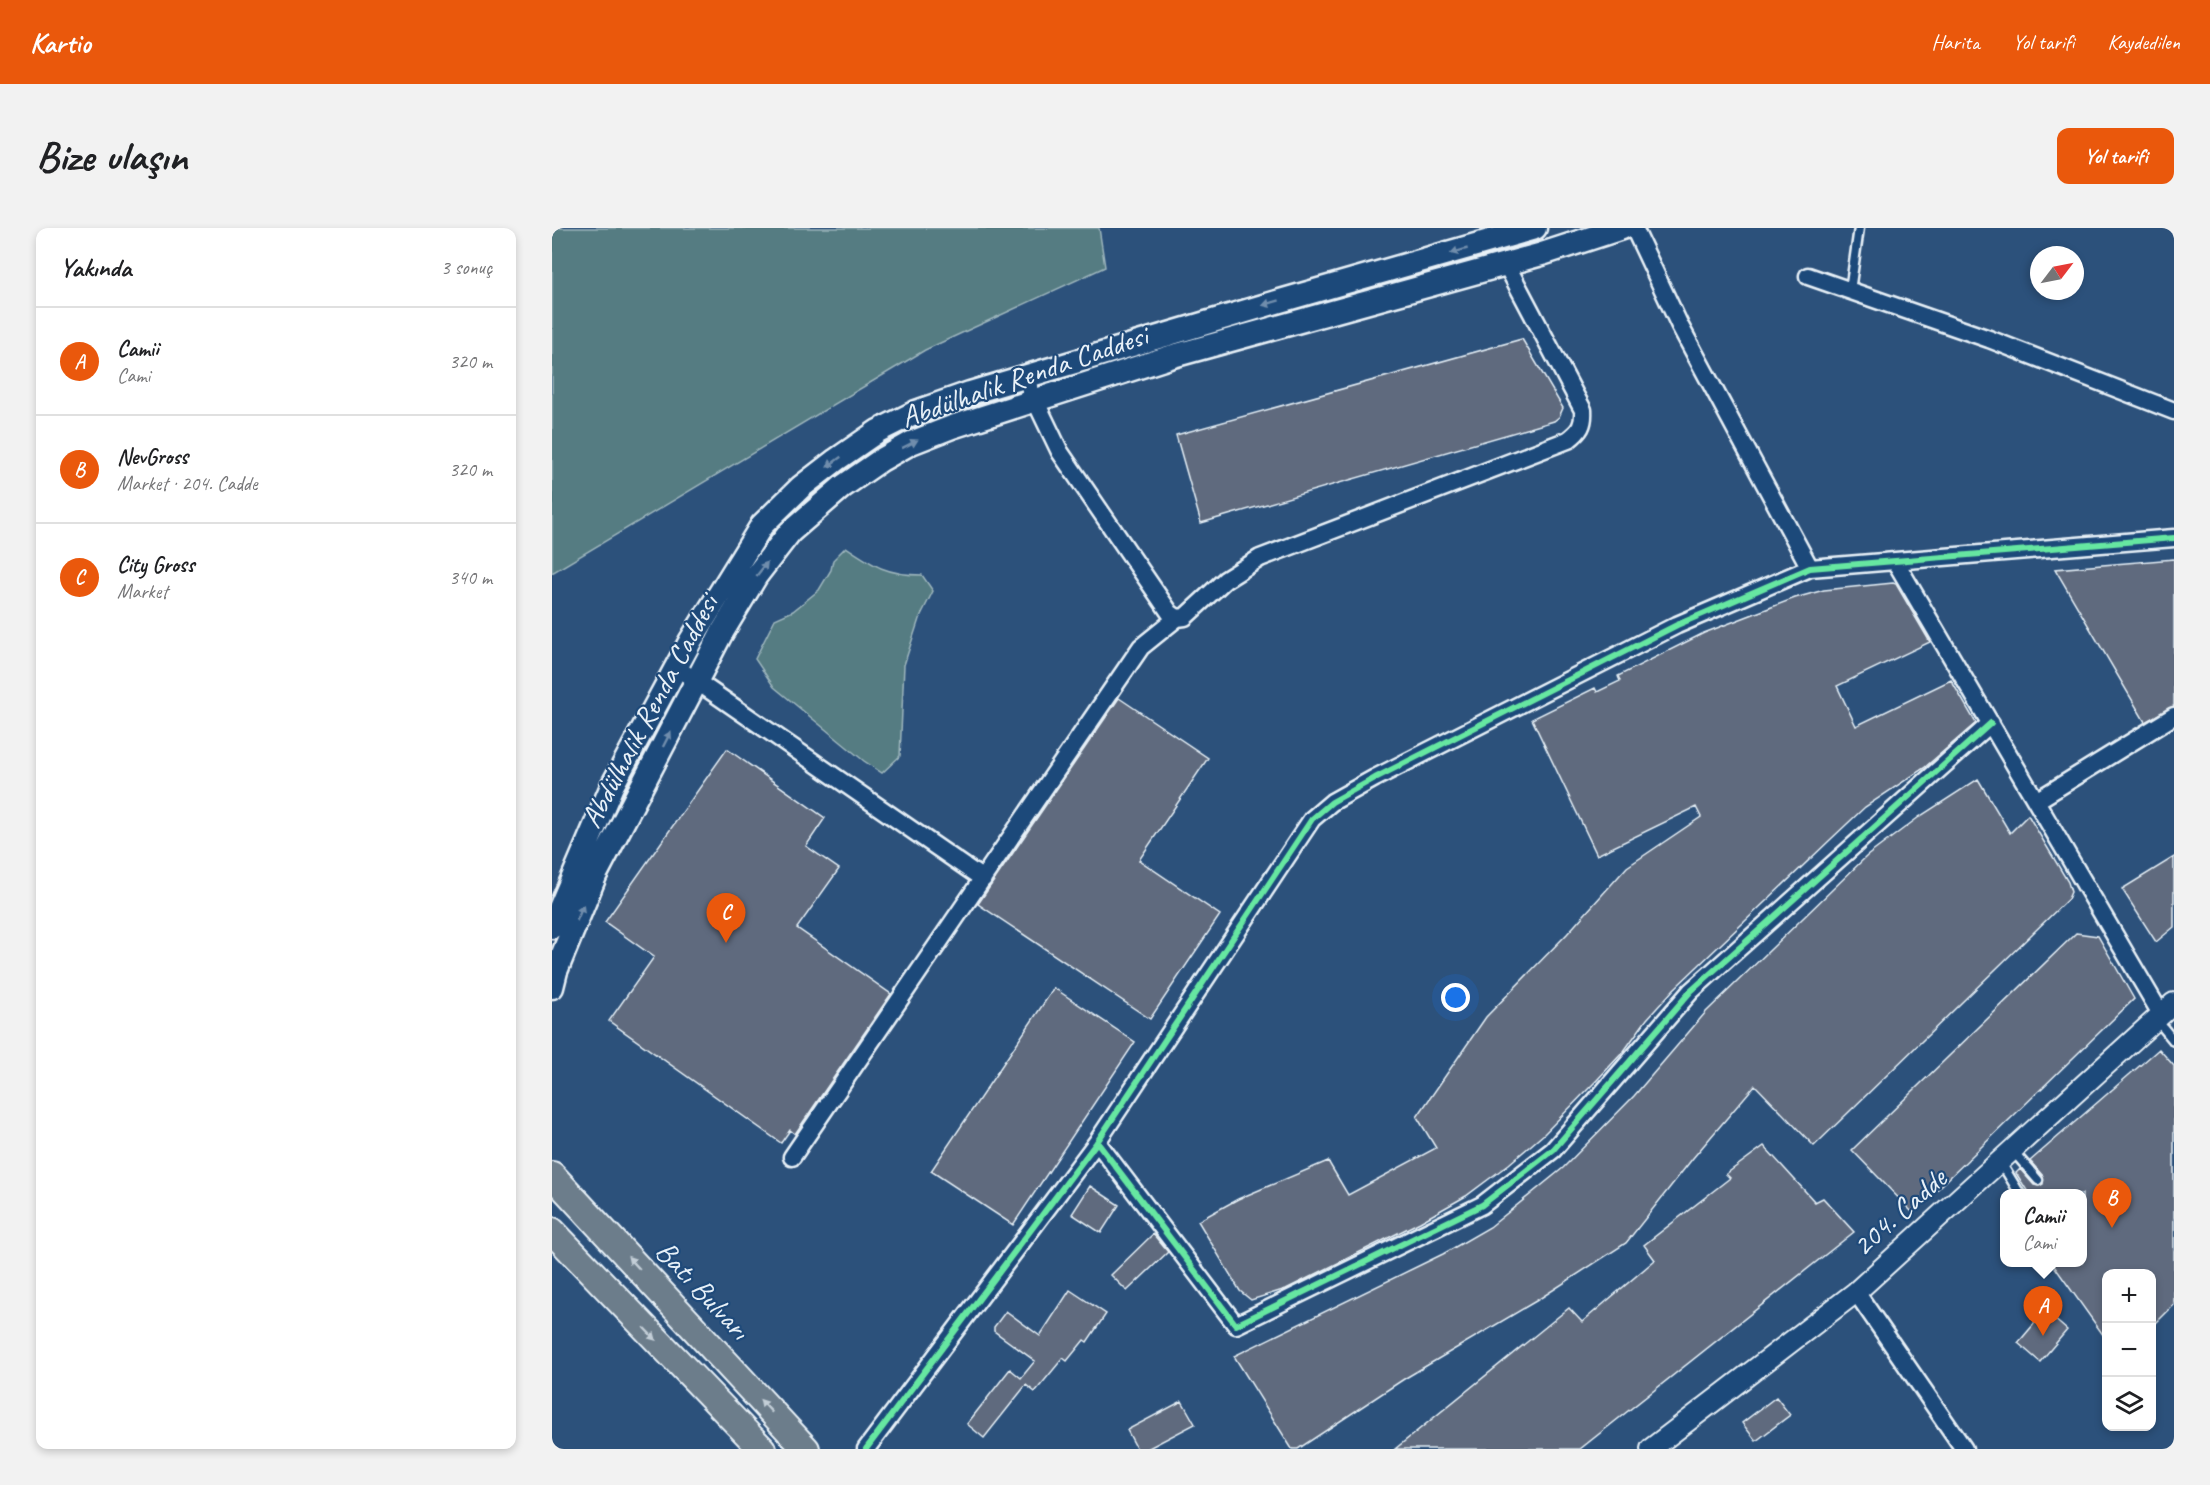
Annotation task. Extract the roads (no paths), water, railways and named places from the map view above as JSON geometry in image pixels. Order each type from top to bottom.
[{"type":"main road","name":"Abdülhalik Renda Caddesi","points":[[552,927],[612,786],[676,667],[762,525],[801,487],[878,431],[916,412],[970,393],[1535,228]]},
{"type":"main road","name":"Abdülhalik Renda Caddesi","points":[[552,987],[556,971],[595,876],[721,634],[756,576],[790,532],[842,487],[911,443],[952,426],[1173,356],[1506,264],[1622,228]]},
{"type":"main road","name":"Batı Bulvarı","points":[[552,1175],[806,1449]]},
{"type":"main road","points":[[552,1231],[762,1449]]},
{"type":"street","points":[[1634,228],[1680,326],[1810,568]]},
{"type":"street","points":[[792,1157],[1141,647],[1178,618],[1185,617],[1225,580],[1260,558],[1568,440],[1579,432],[1584,423],[1583,410],[1506,264]]},
{"type":"street","points":[[1808,276],[1989,339],[2174,411]]},
{"type":"street","points":[[1024,377],[1060,452],[1157,595],[1170,613],[1178,618]]},
{"type":"street","points":[[866,1449],[1097,1142],[1312,819],[1332,802],[1677,625],[1810,568],[2174,538]]},
{"type":"street","points":[[1895,561],[2036,801],[2164,1012]]},
{"type":"street","points":[[676,667],[983,879]]},
{"type":"street","points":[[2036,801],[2174,717]]},
{"type":"street","points":[[1097,1142],[1236,1325],[1482,1205],[1553,1150],[1691,991],[1990,723]]},
{"type":"street","name":"204. Cadde","points":[[1652,1449],[1856,1292],[2164,1012]]},
{"type":"street","points":[[1856,1292],[1964,1449]]},
{"type":"lane","points":[[1850,291],[1859,228]]},
{"type":"lane","points":[[2164,1012],[2174,1041]]},
{"type":"lane","points":[[2006,1155],[2038,1180]]},
{"type":"lane","points":[[2006,1155],[2018,1189]]},
{"type":"place","name":"City Gross","points":[[726,943]]},
{"type":"place","name":"NevGross","points":[[2112,1228]]},
{"type":"place","name":"Camii","points":[[2043,1336]]}]
